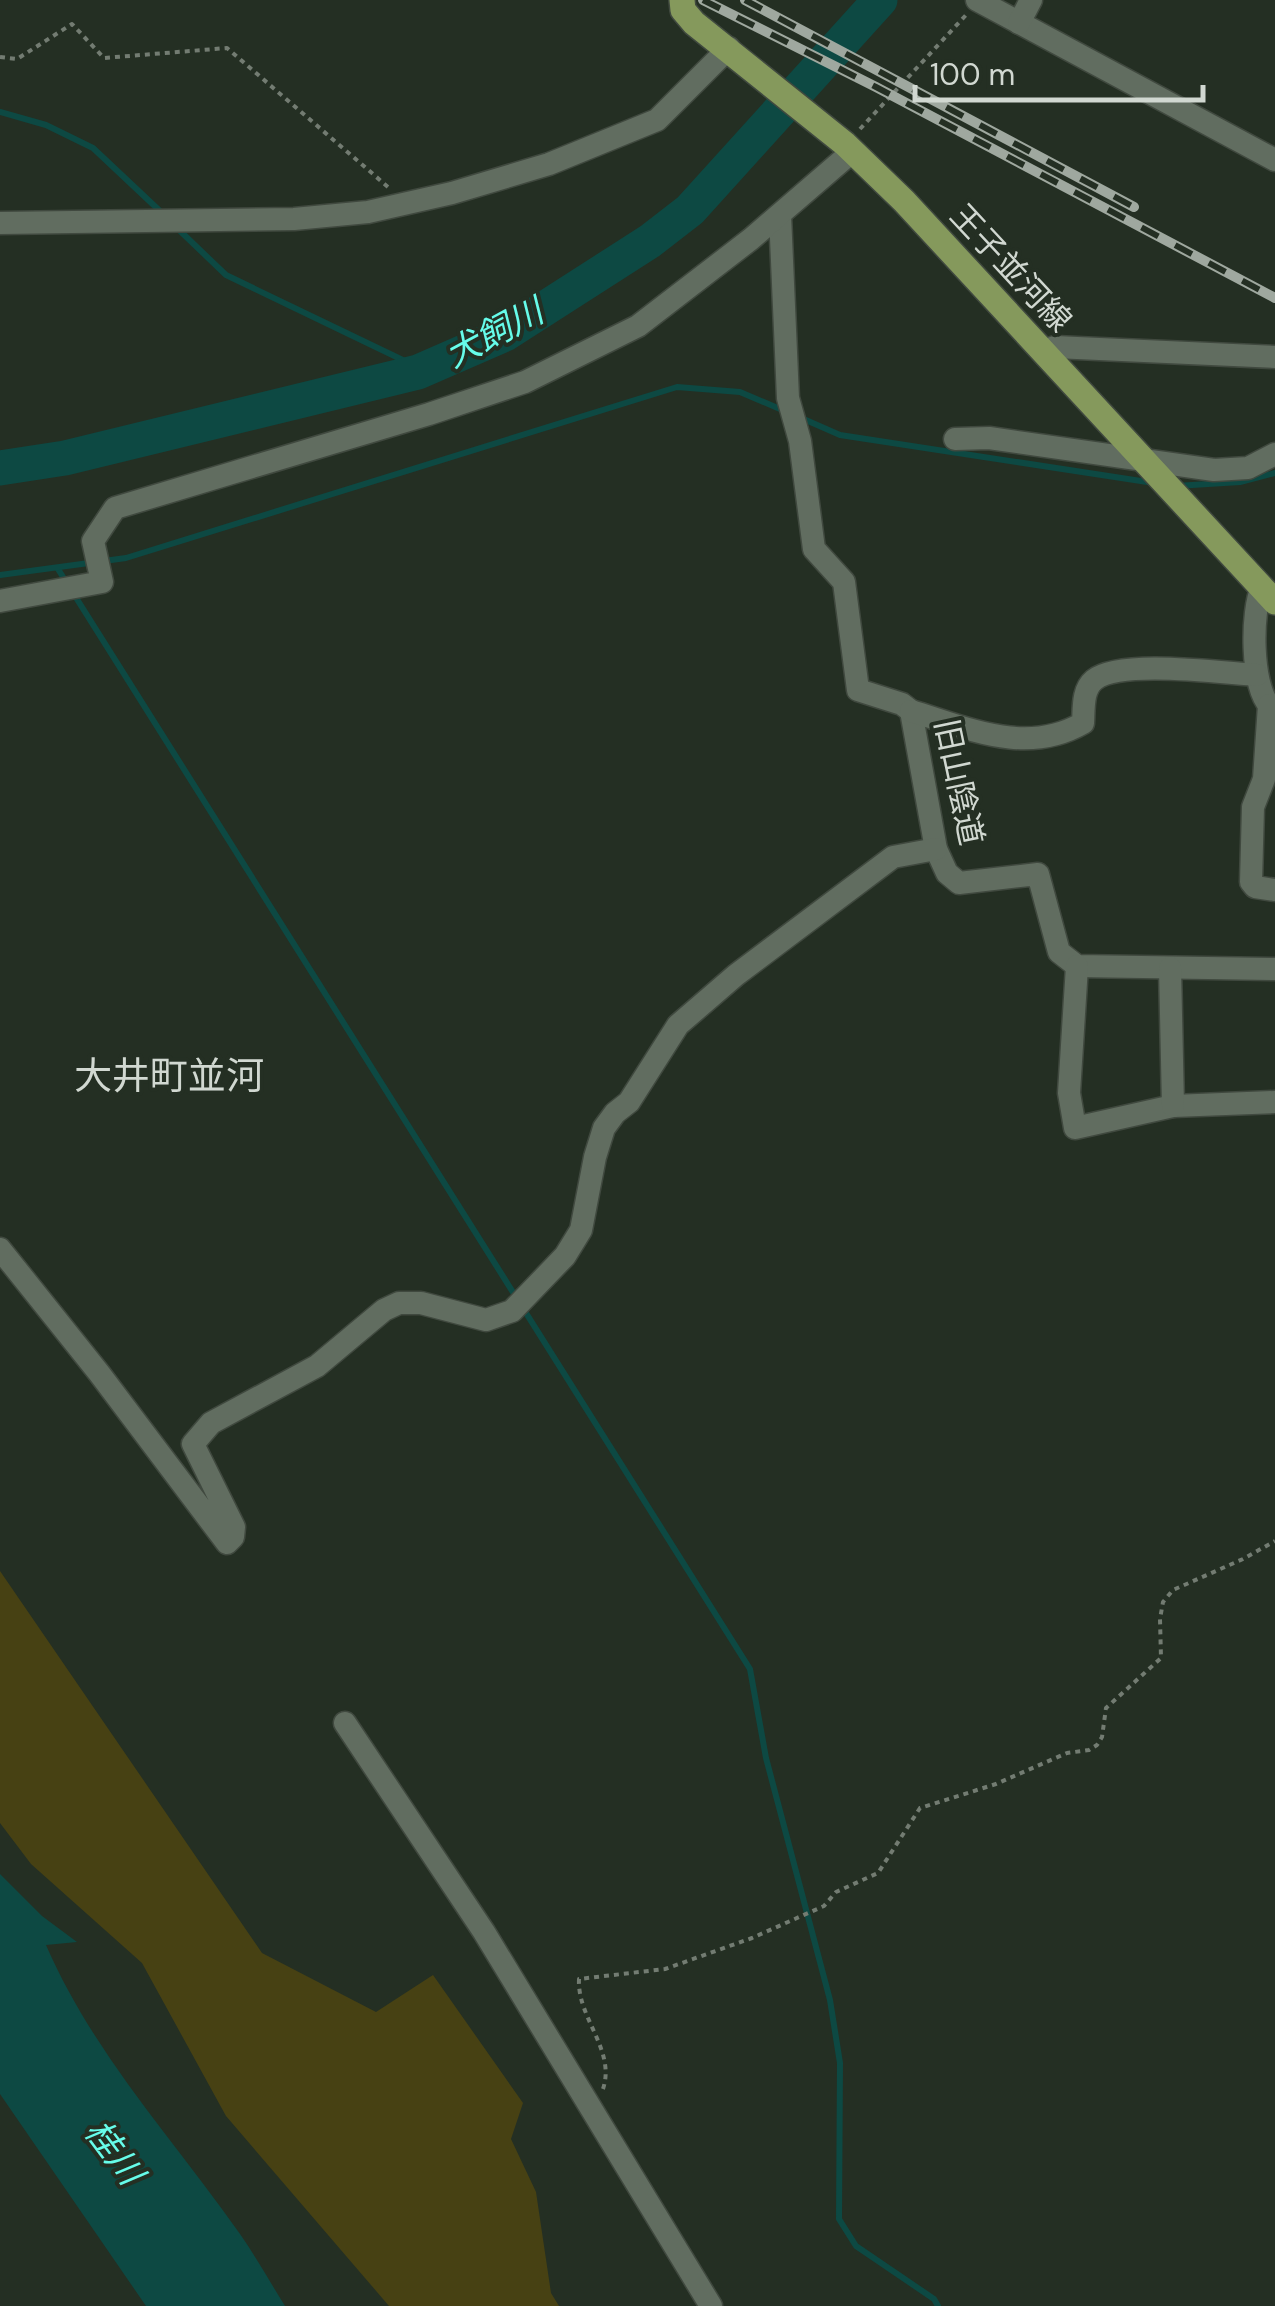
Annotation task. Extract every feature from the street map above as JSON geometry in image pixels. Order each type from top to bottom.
[{"type":"main road","name":"王子並河線","points":[[682,0],[682,10],[694,22],[849,148],[904,201],[1268,595]]},
{"type":"street","points":[[1019,23],[1032,0]]},
{"type":"street","points":[[972,6],[1019,23],[1275,160]]},
{"type":"street","points":[[0,223],[294,219],[368,212],[452,193],[563,158],[658,120],[734,53]]},
{"type":"street","points":[[0,601],[102,582],[93,541],[114,508],[429,414],[541,374],[638,326],[780,216],[849,148]]},
{"type":"street","name":"旧山陰道","points":[[780,216],[788,398],[800,441],[814,549],[844,582],[858,690],[902,704],[911,711],[936,850],[947,873],[959,883],[1038,874],[1059,952],[1077,966]]},
{"type":"street","points":[[1043,350],[1055,347],[1275,357]]},
{"type":"street","points":[[955,439],[988,438],[1234,471],[1275,454]]},
{"type":"street","points":[[1268,595],[1256,601],[1260,695],[1272,706],[1264,779],[1253,808],[1251,882],[1255,887],[1275,890]]},
{"type":"street","points":[[911,711],[1003,739],[1031,740],[1064,734],[1082,723],[1085,694],[1095,680],[1115,672],[1142,668],[1257,675]]},
{"type":"street","points":[[0,1249],[227,1544],[234,1528],[192,1444],[210,1423],[317,1366],[384,1310],[398,1303],[420,1303],[486,1320],[512,1310],[565,1256],[580,1230],[604,1128],[629,1102],[678,1025],[893,856],[936,850]]},
{"type":"street","points":[[1275,969],[1077,966],[1069,1094],[1076,1128],[1173,1106],[1275,1102]]},
{"type":"street","points":[[1170,968],[1173,1106]]},
{"type":"street","points":[[345,1723],[484,1932],[711,2306]]},
{"type":"path","points":[[849,148],[860,129],[972,6]]},
{"type":"path","points":[[0,57],[18,59],[72,24],[104,58],[226,48],[390,189]]},
{"type":"path","points":[[589,2103],[603,2089],[606,2072],[601,2046],[581,2000],[579,1979],[665,1968],[752,1938],[824,1906],[845,1886],[878,1873],[920,1808],[996,1784],[1068,1752],[1097,1745],[1106,1708],[1161,1658],[1160,1619],[1163,1602],[1173,1590],[1275,1541]]},
{"type":"shaded area","points":[[0,1571],[262,1953],[376,2012],[433,1975],[523,2103],[511,2139],[536,2192],[551,2293],[559,2306],[389,2306],[226,2116],[142,1963],[31,1864],[0,1823]]},
{"type":"water","name":"桂川","points":[[0,1874],[42,1916],[77,1942],[46,1945],[65,1985],[111,2059],[240,2234],[285,2306],[146,2306],[0,2094]]},
{"type":"waterway","name":"犬飼川","points":[[0,468],[65,458],[418,372],[505,334],[650,241],[690,210],[880,0]]},
{"type":"waterway","points":[[0,112],[46,125],[93,148],[161,212]]},
{"type":"waterway","points":[[177,228],[226,275],[409,363],[418,372]]},
{"type":"waterway","points":[[0,575],[126,558],[677,387],[740,392],[787,412]]},
{"type":"waterway","points":[[799,417],[840,435],[1154,483]]},
{"type":"waterway","points":[[1176,486],[1240,482],[1275,473]]},
{"type":"waterway","points":[[58,569],[750,1669],[766,1758],[830,2000],[840,2063],[839,2219],[856,2246],[934,2299],[938,2306]]},
{"type":"railway","points":[[703,0],[1275,298]]},
{"type":"railway","points":[[745,0],[1134,207]]},
{"type":"district","name":"大井町並河","points":[[169,1076]]}]
